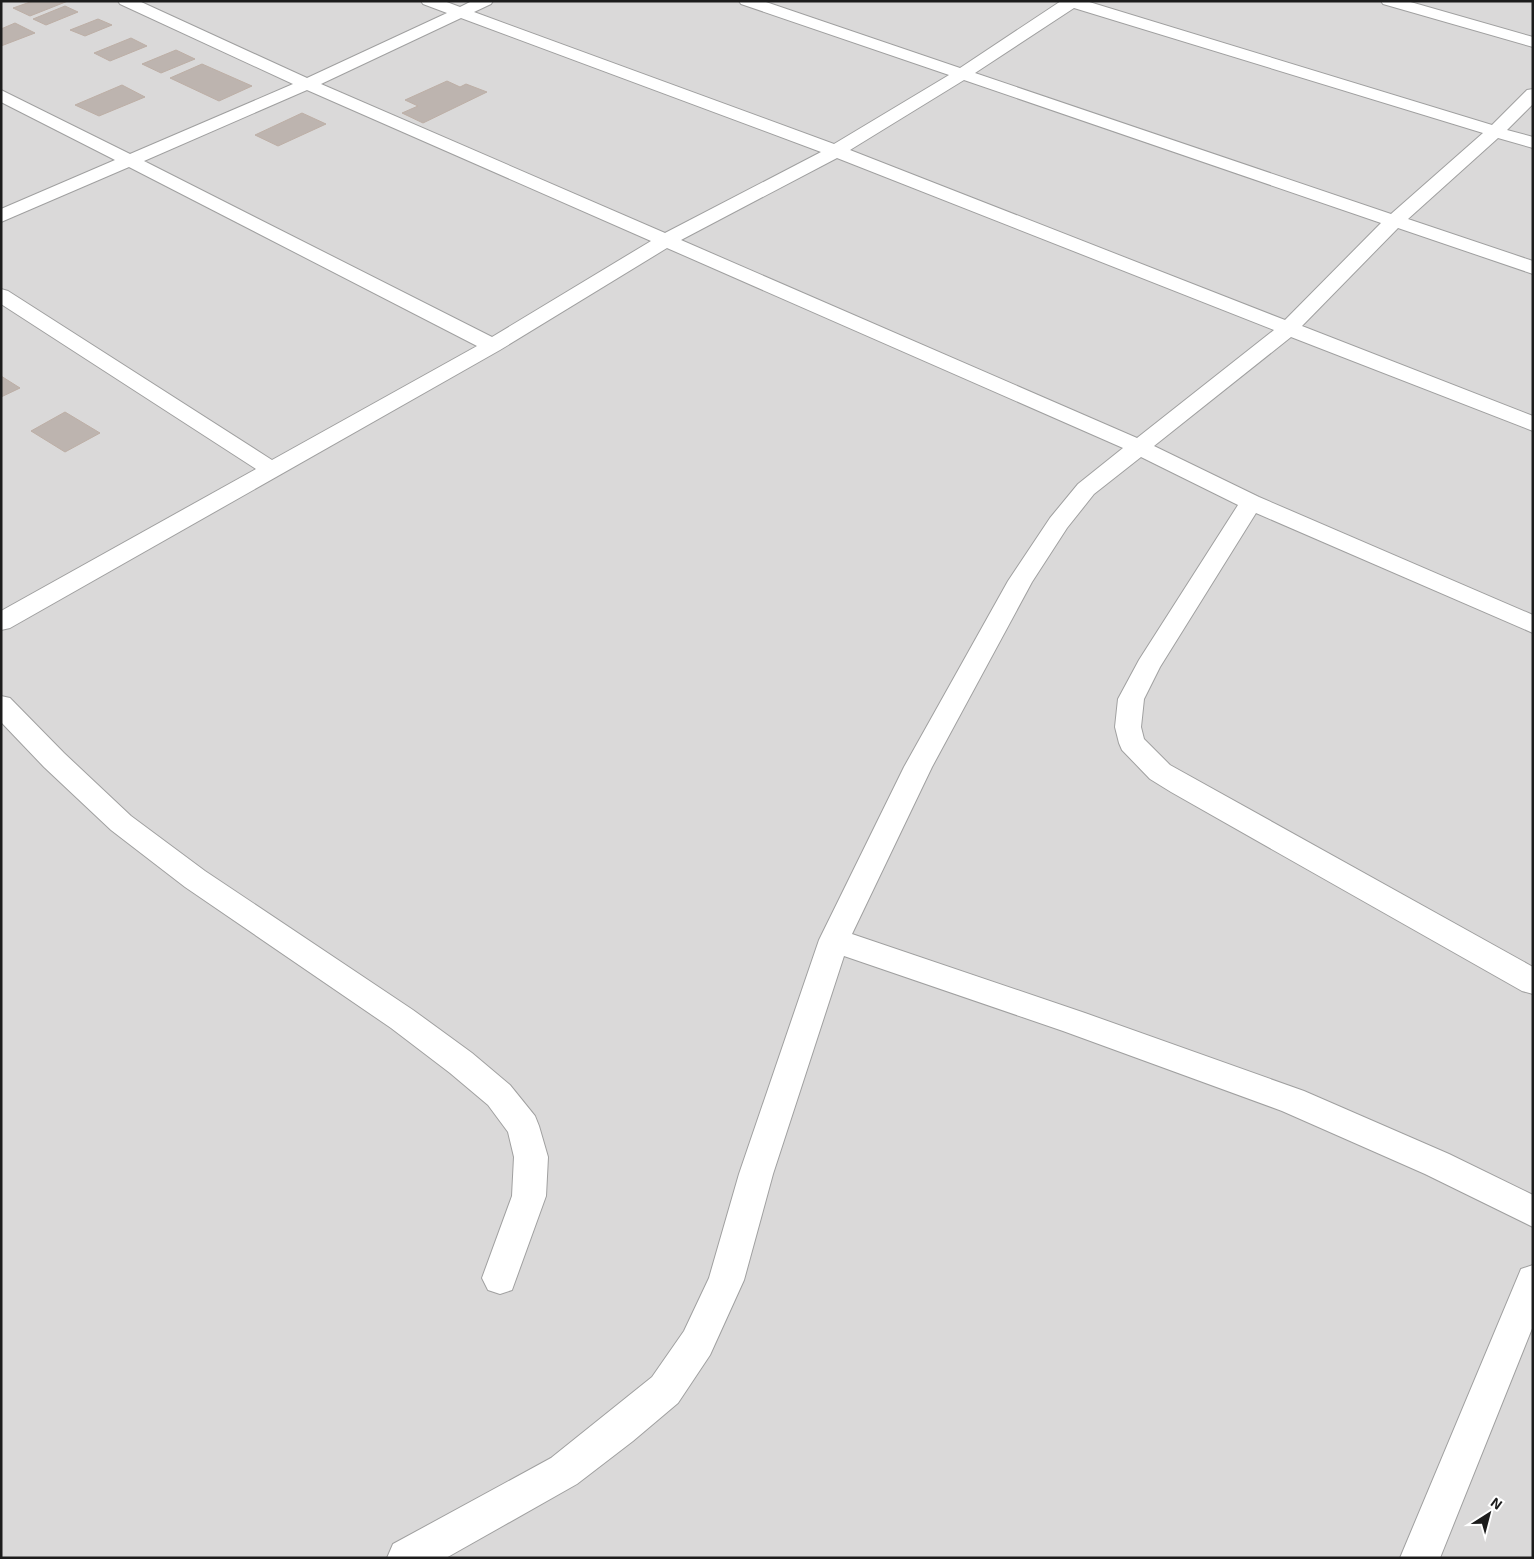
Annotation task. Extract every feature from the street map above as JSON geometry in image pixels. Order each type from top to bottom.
[{"type":"street","points":[[126,1],[307,84],[1139,447],[1251,502],[1533,625]]},
{"type":"street","points":[[429,1],[836,151],[1533,424]]},
{"type":"street","points":[[1,216],[307,84],[484,1]]},
{"type":"street","points":[[747,1],[1533,268]]},
{"type":"street","points":[[1389,1],[1533,42]]},
{"type":"street","points":[[5,614],[272,470],[493,346],[666,240],[836,151],[962,74],[1072,2],[1533,143]]},
{"type":"street","points":[[406,1558],[564,1471],[665,1390],[697,1343],[726,1280],[756,1174],[834,940],[918,767],[1020,581],[1058,523],[1086,489],[1288,329],[1393,222],[1496,131],[1533,94]]},
{"type":"street","points":[[1,95],[493,346]]},
{"type":"street","points":[[1,295],[272,470]]},
{"type":"street","points":[[1251,502],[1148,666],[1132,699],[1128,727],[1132,743],[1160,772],[1181,785],[1533,982]]},
{"type":"street","points":[[1,705],[54,760],[121,823],[196,879],[402,1019],[461,1063],[499,1095],[523,1126],[531,1157],[529,1196],[500,1278]]},
{"type":"street","points":[[834,940],[1064,1019],[1293,1101],[1436,1164],[1533,1212]]},
{"type":"street","points":[[1420,1558],[1533,1281]]},
{"type":"shaded area","points":[[1,1],[1533,1],[1533,1558],[1,1558]]},
{"type":"building","points":[[33,1],[68,1],[30,16],[13,8]]},
{"type":"building","points":[[65,6],[78,12],[46,25],[33,19]]},
{"type":"building","points":[[98,19],[112,25],[85,36],[70,30]]},
{"type":"building","points":[[15,23],[35,33],[1,46],[1,29]]},
{"type":"building","points":[[131,38],[147,46],[110,61],[94,53]]},
{"type":"building","points":[[176,50],[195,59],[161,73],[142,64]]},
{"type":"building","points":[[202,64],[252,86],[219,101],[170,78]]},
{"type":"building","points":[[447,81],[460,87],[466,84],[487,92],[423,123],[402,113],[418,106],[405,100]]},
{"type":"building","points":[[122,85],[145,97],[99,116],[75,105]]},
{"type":"building","points":[[302,113],[326,124],[278,146],[255,135]]},
{"type":"building","points":[[1,376],[20,388],[1,397]]},
{"type":"building","points":[[65,412],[100,433],[65,452],[31,431]]}]
